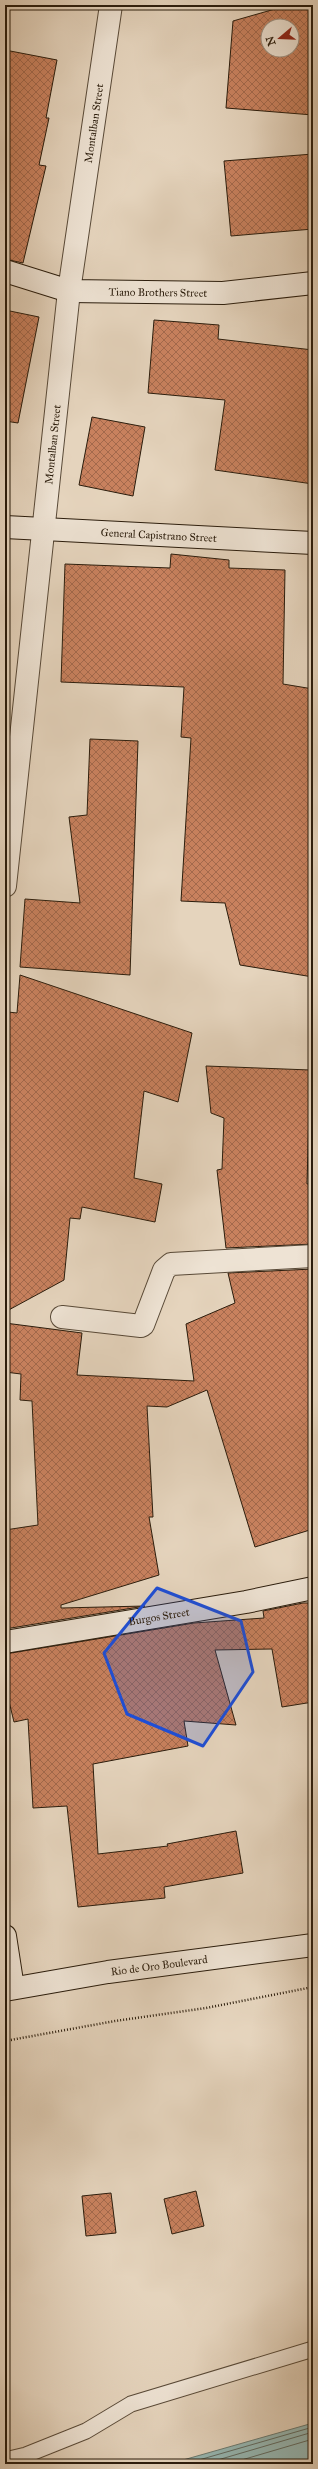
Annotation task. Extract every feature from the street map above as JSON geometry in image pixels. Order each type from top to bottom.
[{"type":"street","name":"Montalban Street","points":[[5,886],[45,528],[69,291],[111,5]]},
{"type":"street","name":"Tiano Brothers Street","points":[[5,271],[69,291],[223,293],[313,283]]},
{"type":"street","name":"General Capistrano Street","points":[[5,527],[313,543]]},
{"type":"street","points":[[62,1317],[141,1326],[164,1270],[171,1264],[313,1256]]},
{"type":"street","name":"Burgos Street","points":[[5,1642],[246,1602],[313,1588]]},
{"type":"street","points":[[5,1936],[9,1989]]},
{"type":"street","name":"Rio de Oro Boulevard","points":[[9,1989],[108,1972],[313,1945]]},
{"type":"lane","points":[[5,2460],[26,2454],[86,2431],[131,2404],[313,2349]]},
{"type":"path","points":[[5,2041],[108,2022],[206,2008],[313,1987]]},
{"type":"highlighted area","points":[[157,1588],[241,1621],[253,1672],[203,1746],[127,1714],[104,1653]]},
{"type":"water","points":[[313,2423],[313,2464],[169,2464]]},
{"type":"building","points":[[289,5],[313,5],[313,115],[226,108],[233,21]]},
{"type":"building","points":[[5,50],[57,60],[46,118],[49,118],[39,165],[46,166],[23,263],[5,259]]},
{"type":"building","points":[[313,154],[313,229],[231,236],[224,161]]},
{"type":"building","points":[[5,310],[39,317],[18,423],[5,421]]},
{"type":"building","points":[[154,320],[219,325],[218,339],[313,350],[313,484],[215,470],[225,400],[148,393]]},
{"type":"building","points":[[92,417],[145,427],[133,496],[79,485]]},
{"type":"building","points":[[171,554],[229,560],[229,568],[285,570],[283,684],[313,689],[313,977],[240,965],[225,903],[181,901],[191,738],[181,737],[184,687],[61,682],[65,564],[170,568]]},
{"type":"building","points":[[90,739],[138,741],[130,975],[20,967],[25,899],[80,903],[69,817],[87,815]]},
{"type":"building","points":[[20,975],[192,1033],[178,1102],[144,1091],[134,1178],[162,1184],[155,1222],[82,1207],[80,1219],[70,1218],[64,1280],[5,1312],[5,1078],[8,1012],[17,1013]]},
{"type":"building","points":[[206,1066],[310,1070],[307,1184],[313,1183],[313,1244],[226,1248],[217,1170],[222,1169],[224,1118],[211,1113]]},
{"type":"building","points":[[313,1269],[313,1529],[255,1547],[207,1390],[167,1407],[147,1406],[153,1517],[149,1517],[159,1575],[61,1605],[61,1608],[145,1606],[5,1629],[5,1530],[38,1525],[32,1401],[20,1400],[21,1374],[5,1372],[5,1323],[82,1333],[77,1375],[194,1381],[186,1324],[235,1303],[228,1273]]},
{"type":"building","points":[[303,1603],[313,1603],[313,1702],[282,1707],[272,1649],[215,1650],[236,1725],[184,1721],[188,1746],[93,1764],[98,1854],[168,1846],[167,1844],[236,1831],[243,1873],[164,1887],[165,1898],[78,1907],[67,1806],[33,1808],[28,1719],[14,1722],[5,1685],[5,1654],[194,1623],[264,1618],[263,1611]]},
{"type":"building","points":[[196,2191],[204,2226],[172,2234],[164,2199]]},
{"type":"building","points":[[111,2193],[116,2233],[86,2236],[82,2196]]}]
